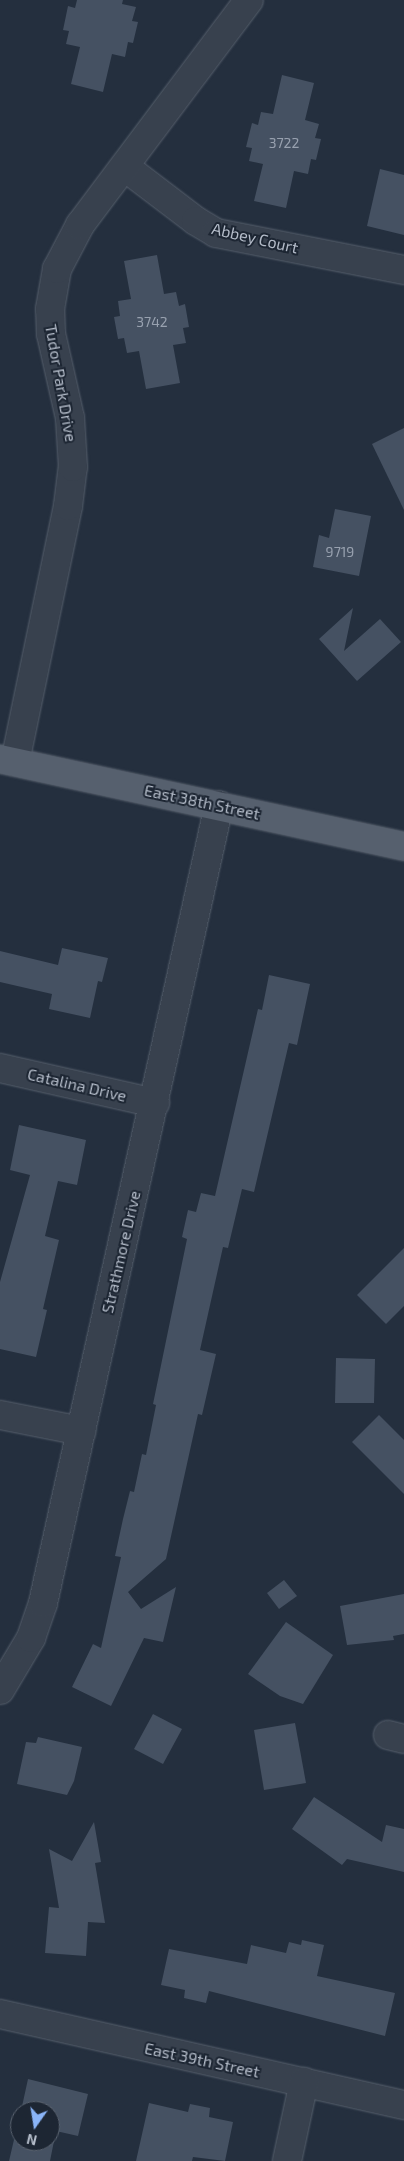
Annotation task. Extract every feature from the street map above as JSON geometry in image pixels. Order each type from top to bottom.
[{"type":"main road","name":"East 38th Street","points":[[7,761],[404,846]]},
{"type":"street","name":"Tudor Park Drive","points":[[7,761],[68,506],[73,467],[70,418],[51,334],[54,283],[73,236],[249,0]]},
{"type":"street","name":"Abbey Court","points":[[125,167],[196,221],[216,232],[404,270]]},
{"type":"street","name":"Strathmore Drive","points":[[0,1690],[20,1660],[39,1615],[155,1103],[219,805]]},
{"type":"street","name":"Catalina Drive","points":[[0,1068],[155,1103]]},
{"type":"street","points":[[0,1415],[81,1431]]},
{"type":"street","name":"East 39th Street","points":[[0,2014],[404,2105]]},
{"type":"street","points":[[287,2161],[304,2082]]},
{"type":"building","points":[[77,0],[123,0],[122,4],[136,7],[132,21],[138,22],[133,43],[128,42],[125,57],[112,54],[103,92],[71,84],[80,47],[66,44],[69,31],[63,30],[68,6],[75,8]]},
{"type":"building","points":[[282,75],[314,83],[305,120],[319,124],[315,138],[321,139],[316,160],[311,159],[308,174],[294,171],[286,208],[254,201],[263,164],[249,161],[252,148],[246,147],[252,123],[258,125],[261,112],[273,114]]},
{"type":"building","points":[[380,169],[404,175],[404,235],[367,226]]},
{"type":"building","points":[[157,255],[164,294],[176,292],[179,306],[185,304],[189,327],[183,328],[186,343],[173,345],[180,383],[146,389],[139,351],[127,353],[124,338],[118,339],[114,317],[120,316],[118,301],[131,299],[124,261]]},
{"type":"building","points":[[404,428],[404,510],[372,444]]},
{"type":"building","points":[[335,509],[371,516],[359,576],[313,567],[319,535],[329,538]]},
{"type":"building","points":[[353,608],[344,651],[380,619],[401,642],[357,681],[319,639]]},
{"type":"building","points":[[62,948],[108,958],[102,982],[98,981],[90,1018],[49,1009],[52,994],[0,982],[0,951],[58,965]]},
{"type":"building","points":[[269,975],[310,984],[297,1045],[289,1043],[254,1192],[242,1189],[228,1248],[223,1247],[200,1350],[216,1354],[202,1415],[198,1414],[166,1559],[128,1592],[141,1609],[176,1587],[163,1642],[144,1638],[111,1706],[72,1687],[93,1644],[101,1648],[121,1557],[115,1556],[123,1519],[130,1491],[134,1492],[142,1454],[146,1455],[156,1405],[153,1404],[187,1239],[182,1237],[188,1210],[196,1212],[201,1193],[215,1196],[258,1009],[262,1010]]},
{"type":"building","points":[[19,1125],[86,1140],[77,1185],[58,1181],[45,1236],[59,1240],[43,1309],[47,1310],[36,1357],[0,1349],[0,1282],[30,1175],[10,1170]]},
{"type":"building","points":[[404,1248],[404,1306],[386,1324],[357,1295]]},
{"type":"building","points":[[336,1358],[375,1359],[374,1403],[335,1403]]},
{"type":"building","points":[[379,1415],[404,1440],[404,1494],[352,1442]]},
{"type":"building","points":[[284,1580],[297,1596],[279,1609],[267,1593]]},
{"type":"building","points":[[404,1594],[404,1634],[393,1636],[394,1640],[347,1645],[340,1606]]},
{"type":"building","points":[[286,1622],[333,1655],[303,1704],[280,1696],[248,1674]]},
{"type":"building","points":[[153,1714],[182,1729],[163,1764],[134,1749]]},
{"type":"building","points":[[295,1723],[306,1783],[264,1790],[254,1730]]},
{"type":"building","points":[[38,1737],[82,1747],[74,1781],[67,1795],[17,1784],[26,1742],[36,1743]]},
{"type":"building","points":[[314,1797],[382,1842],[386,1825],[404,1829],[404,1872],[347,1859],[342,1865],[292,1829]]},
{"type":"building","points":[[94,1822],[101,1862],[95,1863],[105,1923],[88,1922],[86,1956],[45,1953],[49,1907],[59,1908],[49,1849],[72,1861]]},
{"type":"building","points":[[302,1940],[324,1945],[317,1976],[395,1993],[385,2036],[209,1991],[206,2003],[184,1998],[185,1990],[161,1985],[169,1949],[247,1964],[251,1945],[286,1953],[289,1942],[301,1945]]},
{"type":"building","points":[[28,2079],[88,2094],[78,2136],[60,2132],[60,2101],[23,2101]]},
{"type":"building","points":[[149,2103],[188,2112],[190,2104],[210,2108],[209,2117],[233,2122],[225,2161],[193,2157],[192,2161],[136,2161]]},
{"type":"building","points":[[11,2151],[52,2151],[50,2161],[9,2161]]}]
